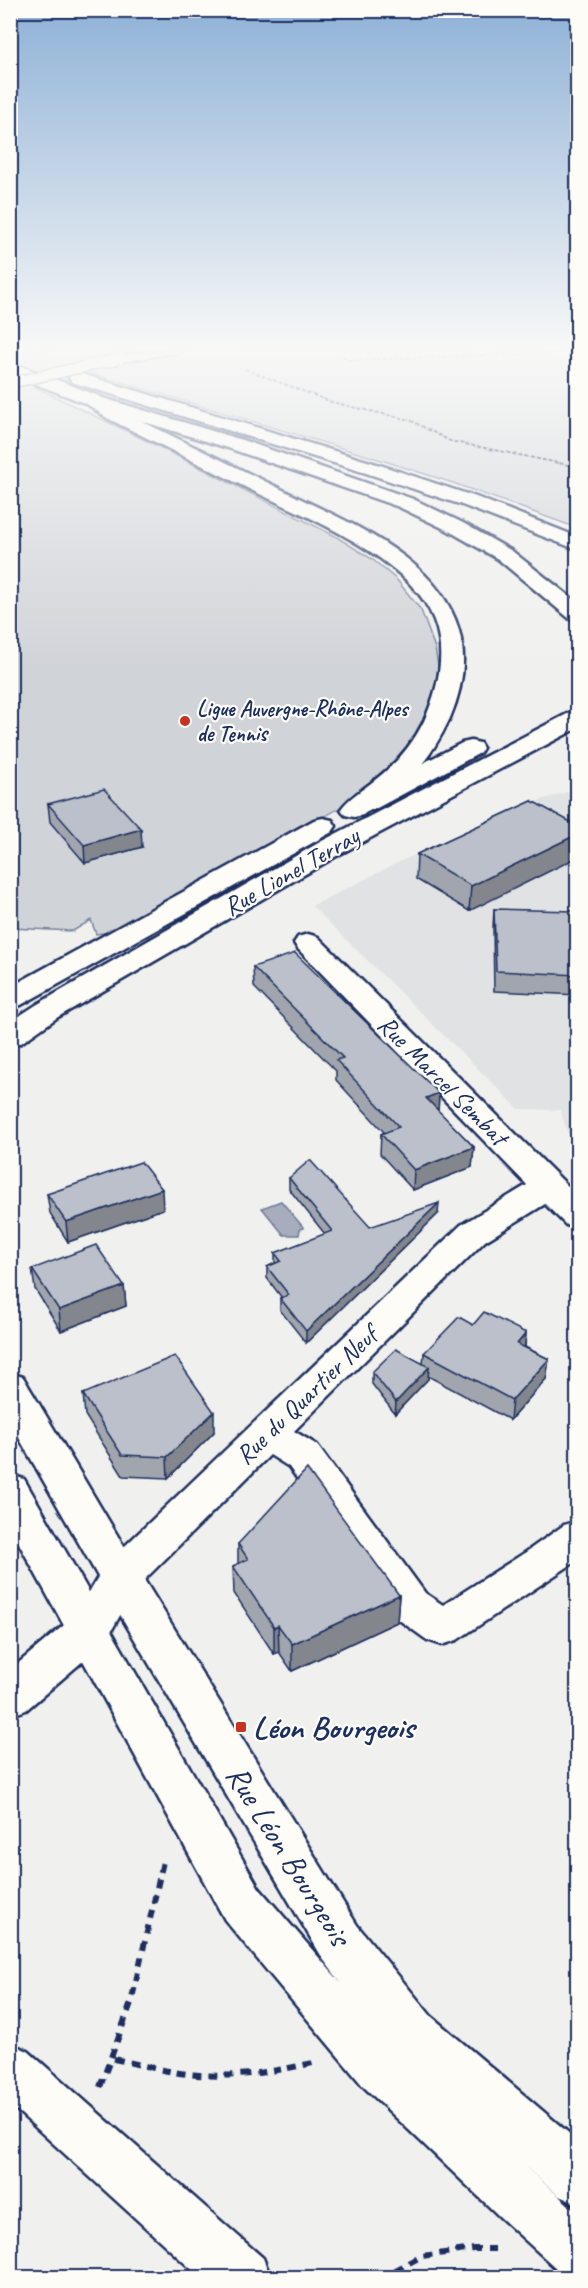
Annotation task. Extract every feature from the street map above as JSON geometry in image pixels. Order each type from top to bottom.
[{"type":"main road","points":[[200,457],[352,532],[386,552],[428,591],[446,620],[454,650],[450,684],[438,718],[413,760],[354,809]]},
{"type":"main road","points":[[274,457],[406,503],[456,527],[505,555],[553,591],[578,614]]},
{"type":"main road","points":[[333,457],[469,501],[578,544]]},
{"type":"main road","name":"Rue Lionel Terray","points":[[10,999],[413,777],[578,694]]},
{"type":"main road","name":"Rue Lionel Terray","points":[[10,1036],[47,1011],[330,848],[578,718]]},
{"type":"main road","name":"Rue Marcel Sembat","points":[[308,944],[578,1217]]},
{"type":"main road","name":"Rue du Quartier Neuf","points":[[10,1697],[90,1629],[120,1577],[473,1233],[548,1187]]},
{"type":"main road","name":"Rue Léon Bourgeois","points":[[10,1387],[120,1577],[340,1942],[413,2034],[578,2177]]},
{"type":"main road","points":[[267,1433],[303,1456],[410,1605],[442,1626],[541,1564],[578,1537]]},
{"type":"main road","name":"Rue Léon Bourgeois","points":[[10,1490],[90,1629],[242,1904],[381,2068],[519,2198],[578,2250]]},
{"type":"main road","points":[[10,2068],[243,2277]]},
{"type":"path","points":[[528,457],[578,467]]},
{"type":"path","points":[[100,2087],[114,2059],[134,1990],[164,1857]]},
{"type":"path","points":[[114,2059],[188,2074],[237,2074],[287,2069],[313,2063]]},
{"type":"path","points":[[381,2277],[422,2256],[474,2249],[495,2249]]},
{"type":"shaded area","name":"Ligue Auvergne-Rhône-Alpes de Tennis","points":[[11,457],[178,457],[335,536],[372,559],[397,580],[421,610],[435,648],[441,683],[433,711],[390,770],[354,800],[119,931],[96,934],[91,920],[73,931],[11,928]]},
{"type":"shaded area","name":"Ligue Auvergne-Rhône-Alpes de Tennis","points":[[371,457],[577,457],[577,528],[453,483]]},
{"type":"shaded area","points":[[577,789],[577,1160],[560,1110],[519,1109],[312,906],[395,864],[528,804]]},
{"type":"water","points":[[281,1201],[304,1228],[300,1229],[299,1235],[284,1235],[262,1208]]},
{"type":"building","points":[[104,789],[141,829],[84,845],[48,804]]},
{"type":"building","points":[[532,801],[578,826],[578,834],[471,886],[417,854]]},
{"type":"building","points":[[494,909],[575,911],[578,975],[496,971]]},
{"type":"building","points":[[295,953],[439,1093],[426,1098],[474,1147],[414,1170],[381,1134],[399,1127],[336,1060],[343,1058],[253,967]]},
{"type":"building","points":[[310,1160],[370,1227],[439,1203],[306,1331],[280,1298],[289,1295],[267,1267],[281,1261],[275,1253],[332,1231],[289,1178]]},
{"type":"building","points":[[141,1162],[162,1189],[66,1222],[47,1194]]},
{"type":"building","points":[[96,1245],[124,1286],[59,1310],[32,1269]]},
{"type":"building","points":[[484,1312],[526,1333],[517,1344],[549,1359],[512,1400],[424,1353],[459,1317],[473,1325]]},
{"type":"building","points":[[396,1349],[429,1367],[396,1402],[372,1372]]},
{"type":"building","points":[[175,1356],[214,1412],[167,1457],[122,1455],[83,1394]]},
{"type":"building","points":[[307,1469],[399,1595],[292,1644],[278,1625],[274,1627],[233,1566],[248,1559],[238,1544]]},
{"type":"place","name":"Ligue Auvergne-Rhône-Alpes de Tennis","points":[[185,721]]},
{"type":"place","name":"Léon Bourgeois","points":[[241,1727]]}]
